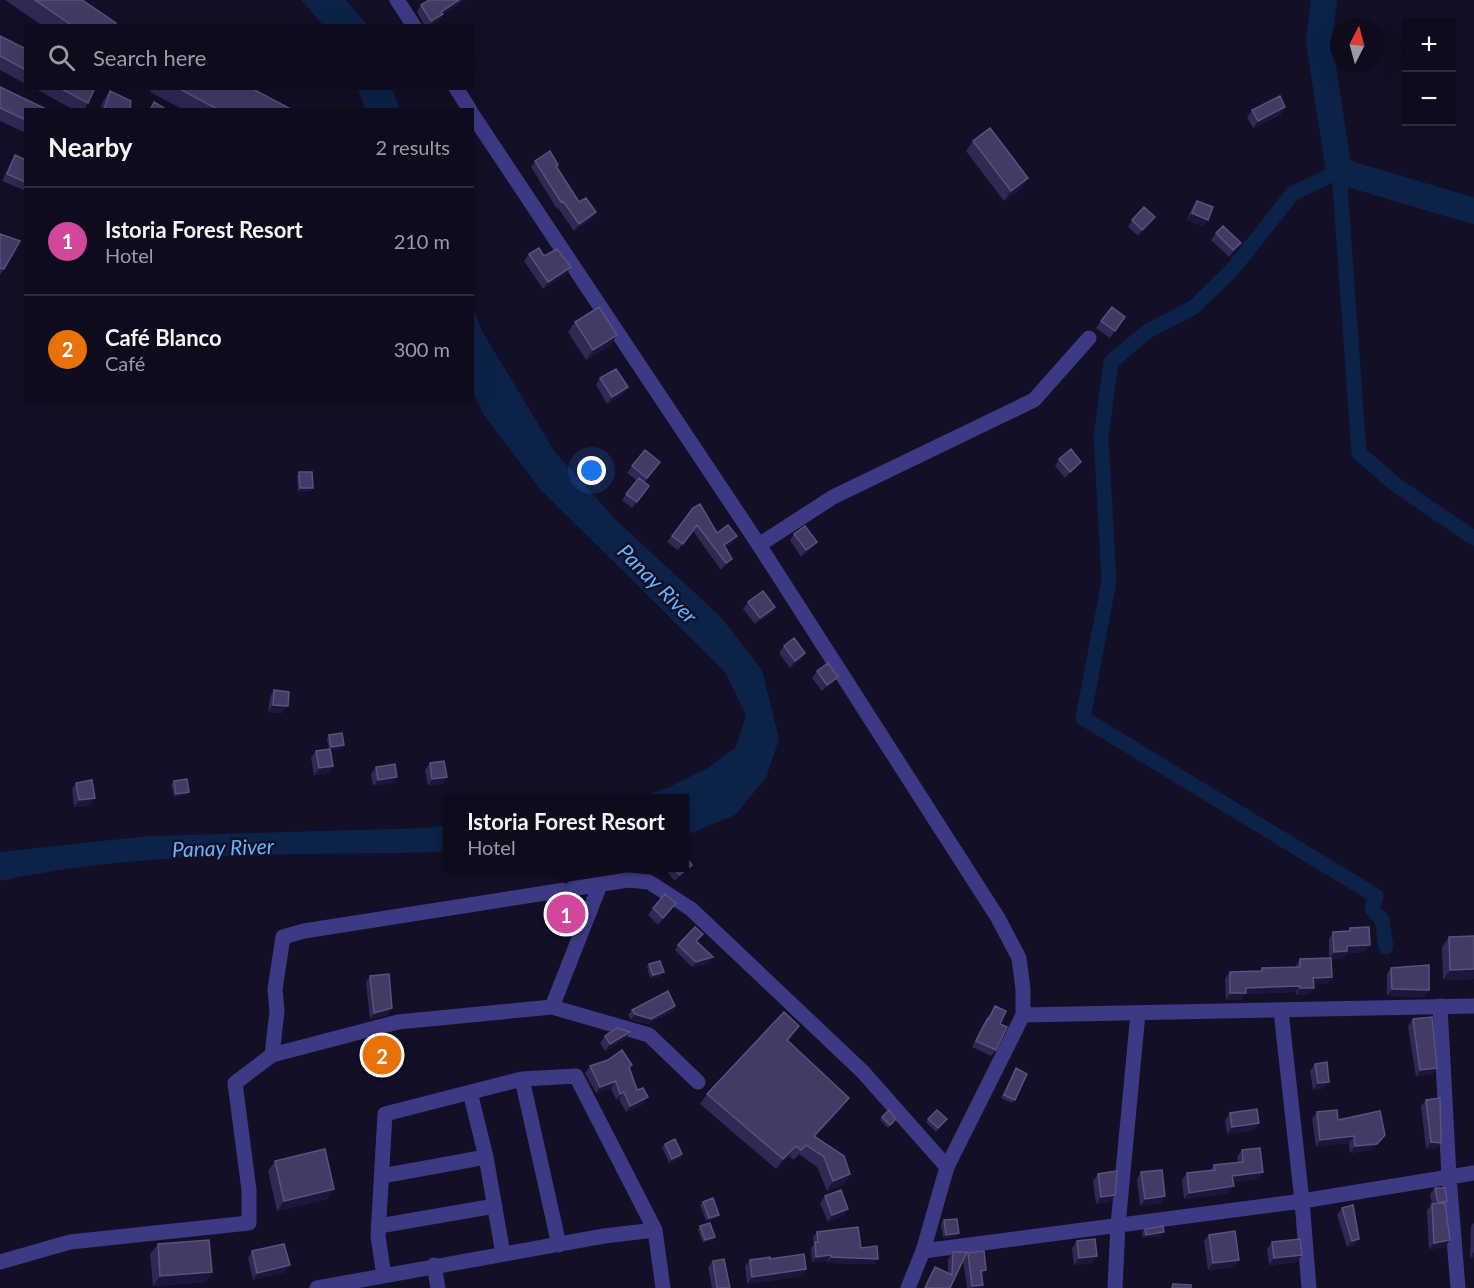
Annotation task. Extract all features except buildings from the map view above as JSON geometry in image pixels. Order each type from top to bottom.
[{"type":"street","points":[[397,0],[413,24]]},
{"type":"street","points":[[457,90],[469,108]]},
{"type":"street","points":[[474,117],[759,545],[998,918],[1019,958],[1023,989],[1023,1015],[947,1167],[923,1251],[908,1288]]},
{"type":"street","points":[[759,545],[833,496],[1034,400],[1089,338]]},
{"type":"street","points":[[272,1055],[277,1011],[275,989],[283,937],[304,931],[628,880],[649,882],[691,909],[863,1072],[947,1167]]},
{"type":"street","points":[[552,1007],[600,885]]},
{"type":"street","points":[[1440,1006],[1449,1176],[1458,1288]]},
{"type":"street","points":[[1023,1015],[1474,1006]]},
{"type":"street","points":[[0,1262],[70,1242],[249,1223],[249,1190],[236,1083],[272,1055],[398,1022],[552,1007],[650,1035],[698,1082]]},
{"type":"street","points":[[1281,1011],[1309,1288]]},
{"type":"street","points":[[1115,1288],[1118,1225],[1138,1013]]},
{"type":"street","points":[[384,1276],[378,1236],[385,1114],[522,1079],[576,1076],[655,1230],[663,1288]]},
{"type":"street","points":[[522,1079],[559,1245]]},
{"type":"street","points":[[470,1092],[486,1157],[503,1254]]},
{"type":"street","points":[[382,1176],[486,1157]]},
{"type":"street","points":[[923,1251],[1302,1201],[1474,1173]]},
{"type":"street","points":[[379,1226],[495,1206]]},
{"type":"street","points":[[317,1288],[434,1265],[604,1236],[655,1230]]},
{"type":"street","points":[[434,1265],[438,1288]]},
{"type":"water","points":[[301,0],[346,0],[366,24],[322,24]]},
{"type":"water","points":[[358,90],[392,90],[400,108],[365,108]]},
{"type":"water","name":"Panay River","points":[[474,310],[482,331],[555,452],[617,521],[720,616],[762,670],[779,739],[766,778],[735,815],[689,833],[689,794],[647,794],[667,788],[708,768],[736,747],[746,715],[725,672],[541,490],[483,414],[474,393]]},
{"type":"water","name":"Panay River","points":[[443,826],[443,852],[279,854],[167,859],[55,871],[0,881],[0,852],[148,836],[426,828]]},
{"type":"waterway","points":[[1324,0],[1319,41],[1339,171],[1474,211]]},
{"type":"waterway","points":[[1386,947],[1382,920],[1372,909],[1376,896],[1083,718],[1109,581],[1101,437],[1111,362],[1148,331],[1194,307],[1232,270],[1292,194],[1339,171],[1359,453],[1396,485],[1474,538]]},
{"type":"place","name":"Istoria Forest Resort","points":[[566,914]]},
{"type":"place","name":"Café Blanco","points":[[382,1055]]}]
